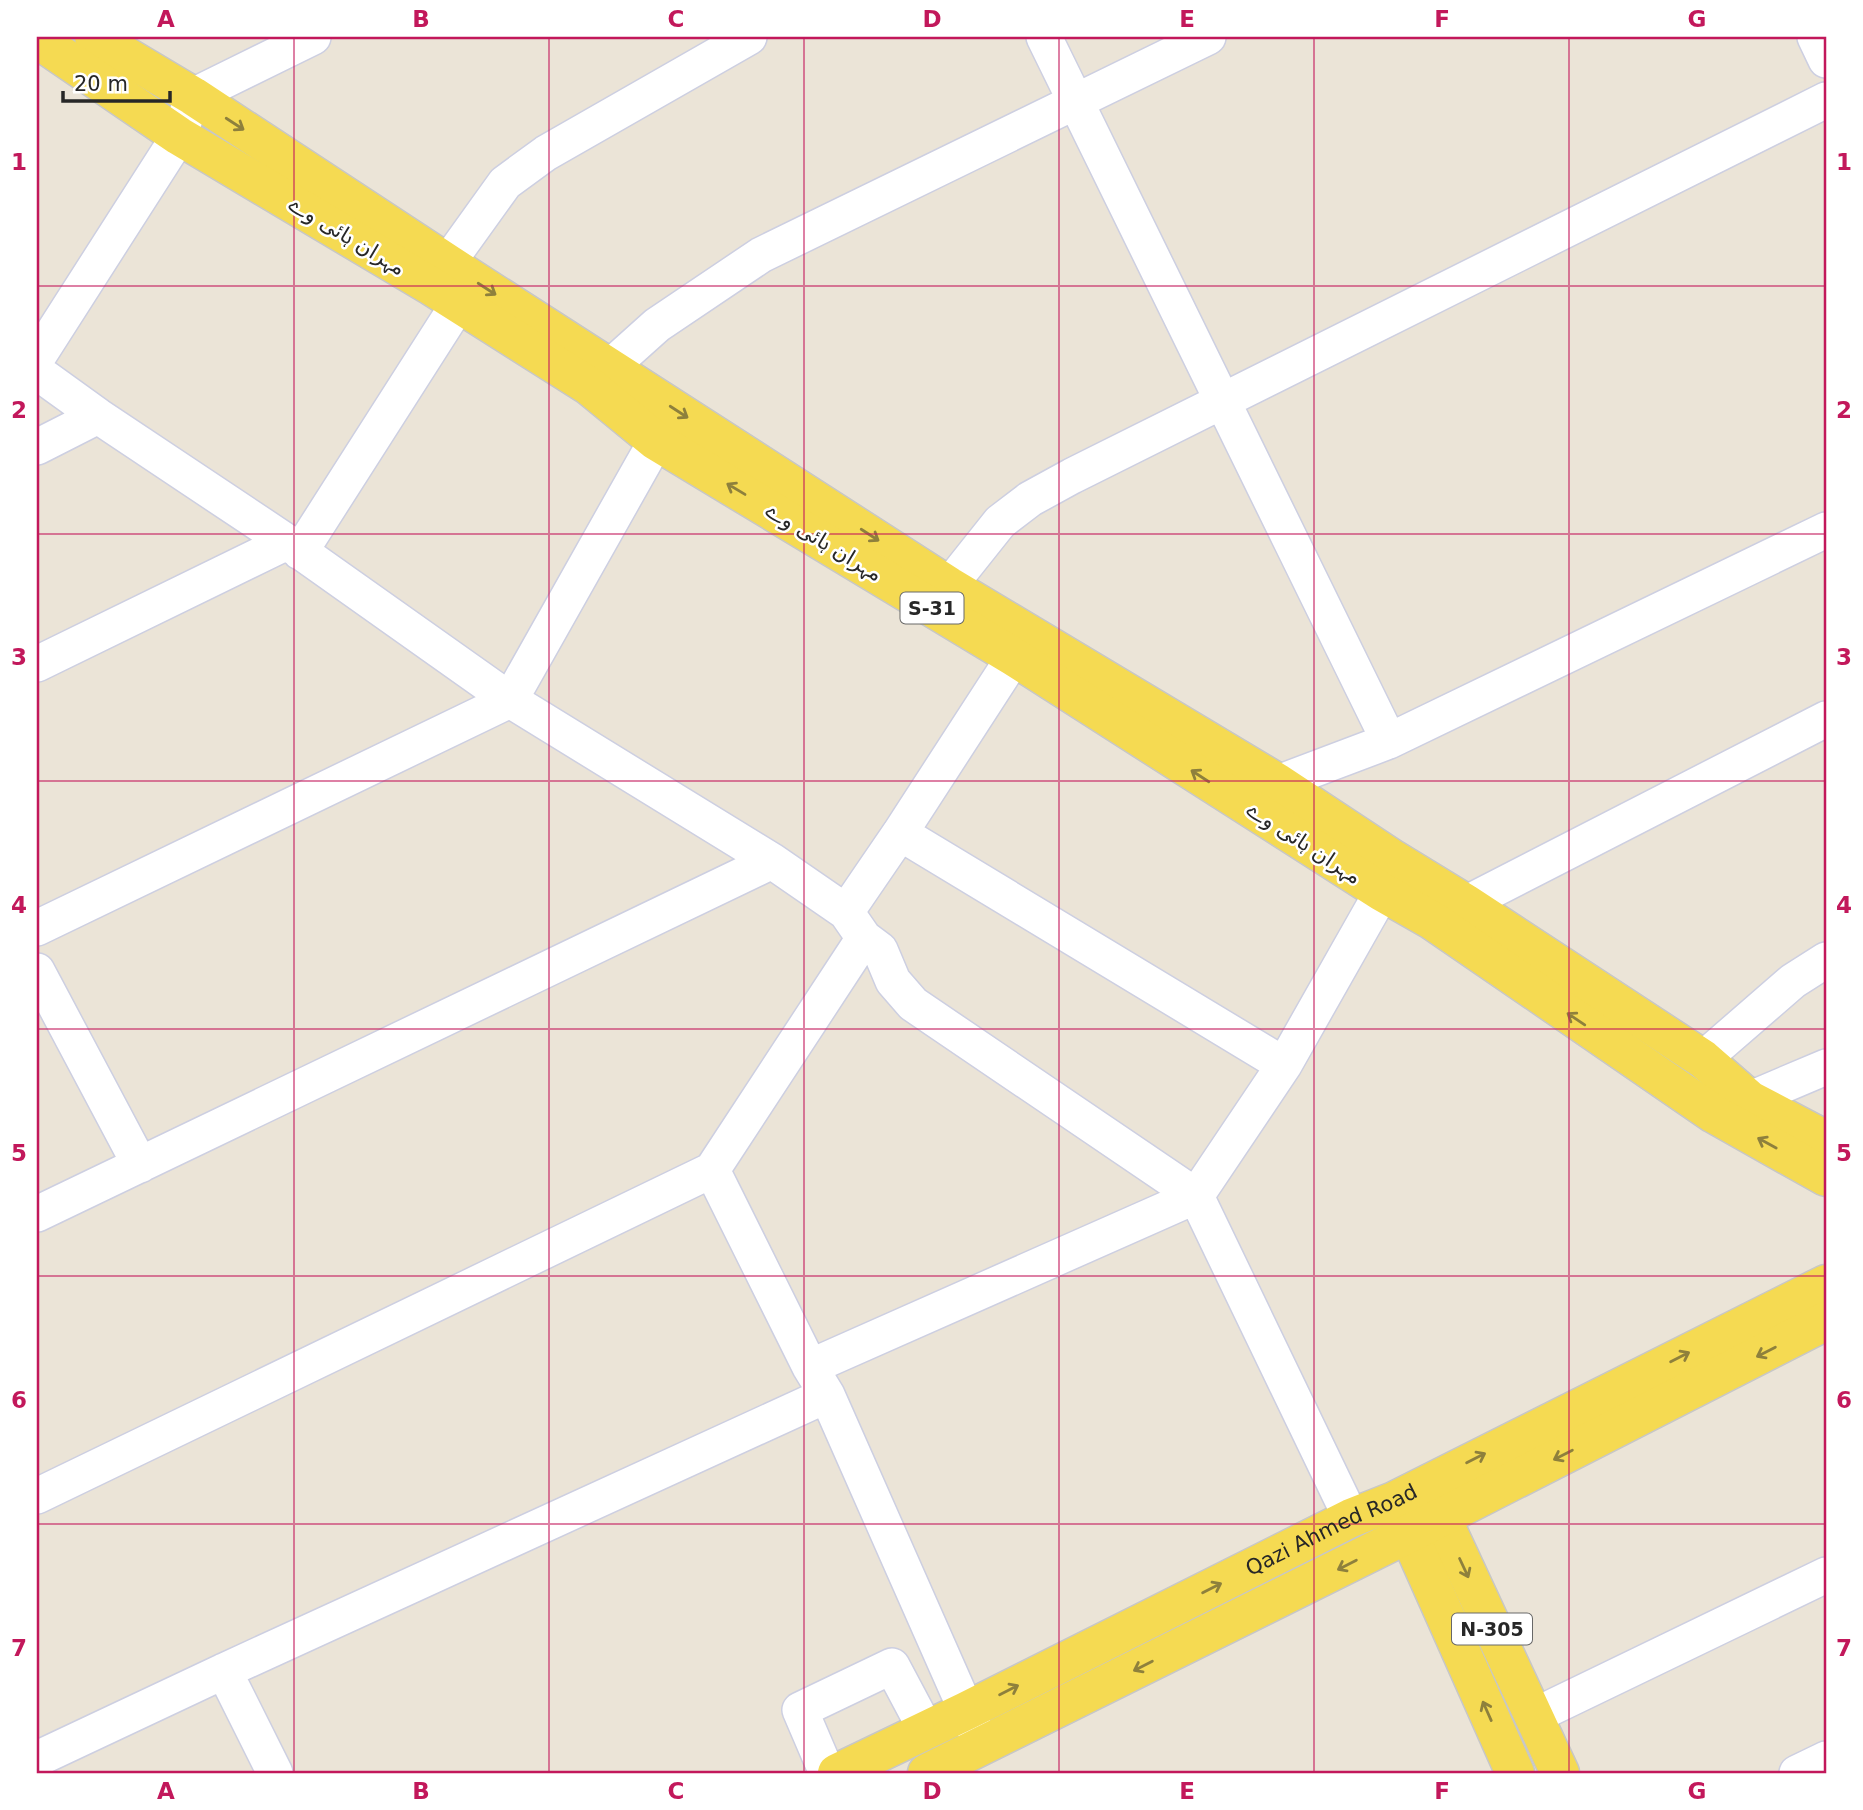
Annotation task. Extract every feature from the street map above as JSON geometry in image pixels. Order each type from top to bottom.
[{"type":"main road","name":"مہران ہائی وے","points":[[94,37],[192,96],[446,284]]},
{"type":"main road","name":"مہران ہائی وے","points":[[37,39],[179,136],[446,284],[1278,783],[1393,859],[1449,912],[1714,1114],[1826,1177]]},
{"type":"main road","name":"مہران ہائی وے","points":[[599,377],[656,440],[1014,657],[1382,892],[1449,912],[1703,1059],[1750,1100],[1826,1140]]},
{"type":"main road","name":"Qazi Ahmed Road","points":[[927,1773],[983,1747],[1826,1284]]},
{"type":"main road","name":"Qazi Ahmed Road","points":[[837,1773],[918,1716],[960,1696],[1350,1518],[1417,1509],[1826,1321]]},
{"type":"main road","name":"N-305","points":[[1417,1509],[1534,1716],[1560,1773]]},
{"type":"main road","name":"N-305","points":[[1417,1509],[1515,1773]]},
{"type":"street","points":[[37,358],[179,136],[192,96],[313,37]]},
{"type":"street","points":[[37,664],[294,547],[505,183],[546,153],[749,37]]},
{"type":"street","points":[[1044,37],[1389,741]]},
{"type":"street","points":[[599,377],[657,324],[761,255],[1208,37]]},
{"type":"street","points":[[1815,37],[1826,60]]},
{"type":"street","points":[[949,586],[1000,522],[1030,499],[1826,100]]},
{"type":"street","points":[[37,372],[294,547],[510,700],[772,860],[855,925],[880,950],[893,981],[913,1004],[1196,1196],[1350,1518]]},
{"type":"street","points":[[37,447],[98,416]]},
{"type":"street","points":[[37,928],[510,700],[656,440]]},
{"type":"street","points":[[1245,805],[1278,783],[1389,741],[1826,530]]},
{"type":"street","points":[[37,1496],[712,1170],[855,925],[900,832],[1014,657]]},
{"type":"street","points":[[1449,912],[1826,719]]},
{"type":"street","points":[[900,832],[1284,1065]]},
{"type":"street","points":[[37,1214],[772,860]]},
{"type":"street","points":[[37,1759],[223,1671],[1196,1196],[1284,1065],[1382,892]]},
{"type":"street","points":[[1703,1059],[1793,981],[1826,960]]},
{"type":"street","points":[[37,971],[140,1165]]},
{"type":"street","points":[[1714,1114],[1826,1067]]},
{"type":"street","points":[[712,1170],[819,1381],[983,1747]]},
{"type":"street","points":[[1534,1716],[1826,1575]]},
{"type":"street","points":[[827,1773],[800,1710],[892,1666],[918,1716]]},
{"type":"street","points":[[223,1671],[275,1773]]},
{"type":"street","points":[[1797,1773],[1826,1759]]}]
